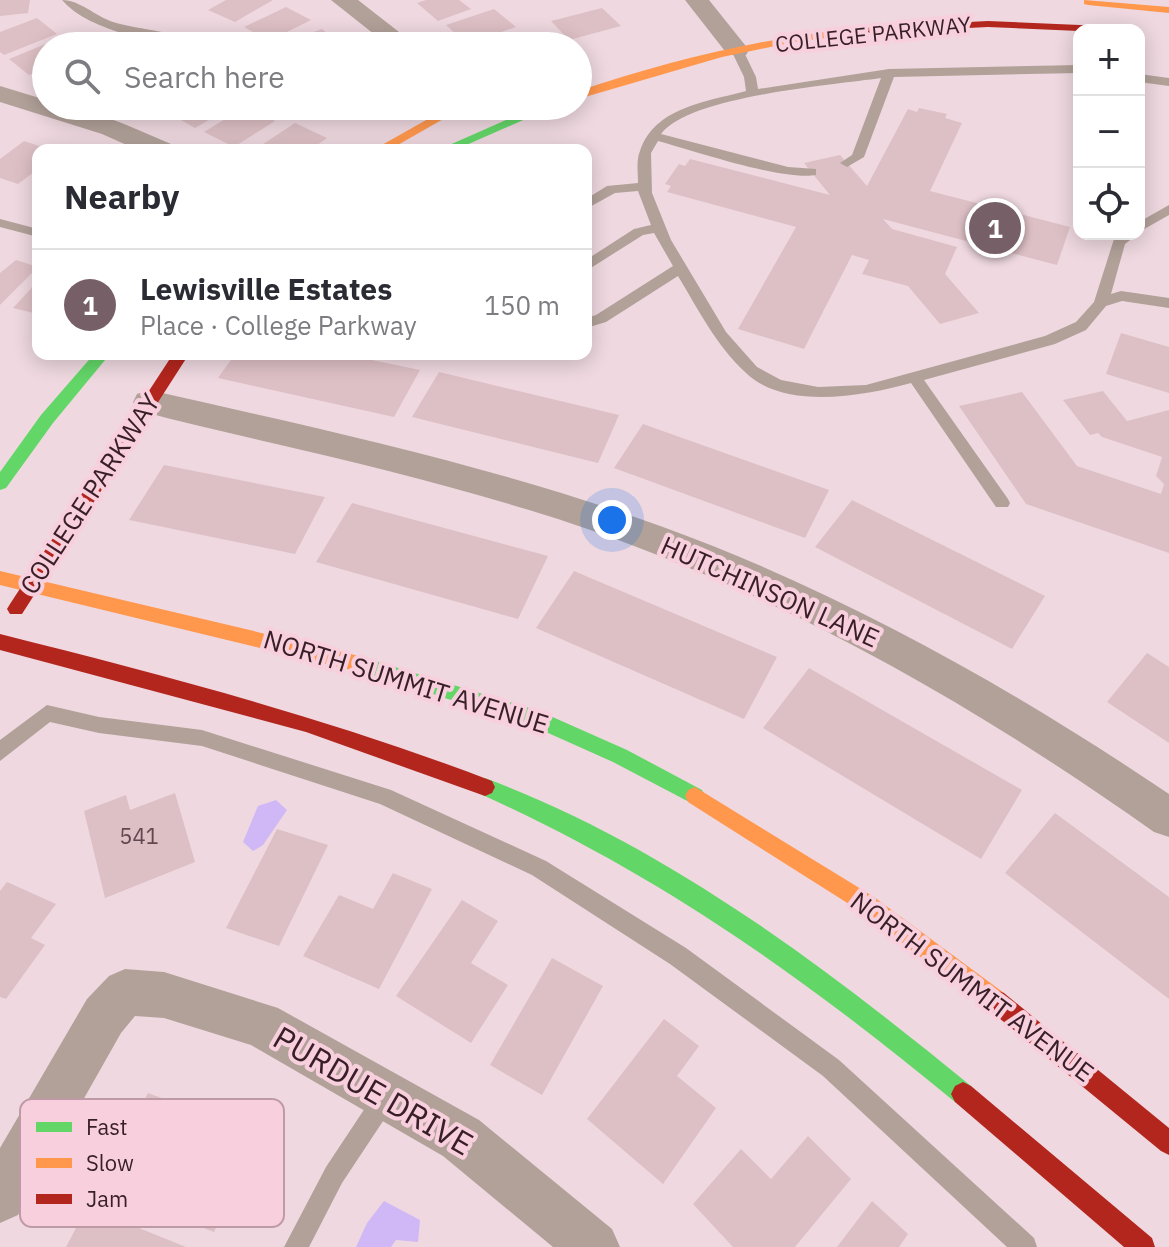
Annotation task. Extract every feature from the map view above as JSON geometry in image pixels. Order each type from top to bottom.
[{"type":"main road","points":[[1063,1],[1169,10]]},
{"type":"main road","name":"COLLEGE PARKWAY","points":[[592,90],[619,79],[737,50],[814,35],[938,25],[1073,27]]},
{"type":"main road","points":[[390,144],[434,120]]},
{"type":"main road","points":[[458,144],[516,120]]},
{"type":"main road","points":[[0,484],[47,419],[97,360]]},
{"type":"main road","name":"COLLEGE PARKWAY","points":[[0,634],[177,360]]},
{"type":"main road","name":"NORTH SUMMIT AVENUE","points":[[0,578],[348,659],[530,716],[614,753],[762,833],[875,911],[1069,1058],[1169,1143]]},
{"type":"main road","points":[[0,642],[260,708],[464,776],[606,843],[692,891],[825,981],[1143,1247]]},
{"type":"street","points":[[343,0],[386,32]]},
{"type":"street","points":[[697,0],[737,50]]},
{"type":"street","points":[[0,94],[32,104]]},
{"type":"street","points":[[85,120],[147,144]]},
{"type":"street","name":"HUTCHINSON LANE","points":[[149,402],[394,459],[517,493],[631,530],[815,606],[920,661],[1169,818]]},
{"type":"street","name":"PURDUE DRIVE","points":[[56,1099],[104,1016],[125,992],[164,995],[261,1025],[461,1138],[594,1247]]},
{"type":"street","name":"PURDUE DRIVE","points":[[0,1197],[20,1162]]},
{"type":"lane","points":[[68,0],[79,12],[144,32]]},
{"type":"lane","points":[[737,50],[750,77],[752,93]]},
{"type":"lane","points":[[1073,69],[889,73],[752,93],[683,112],[658,128],[645,153],[646,186],[659,228],[721,335],[752,371],[777,385],[818,392],[866,390],[1050,340],[1081,326],[1101,303],[1122,240]]},
{"type":"lane","points":[[847,163],[858,157],[889,73]]},
{"type":"lane","points":[[1145,79],[1169,82]]},
{"type":"lane","points":[[654,136],[788,171],[811,172]]},
{"type":"lane","points":[[592,201],[612,189],[646,186]]},
{"type":"lane","points":[[1145,224],[1169,209]]},
{"type":"lane","points":[[0,223],[32,231]]},
{"type":"lane","points":[[592,262],[639,232],[659,228]]},
{"type":"lane","points":[[592,321],[601,319],[680,268]]},
{"type":"lane","points":[[1101,303],[1121,296],[1169,303]]},
{"type":"lane","points":[[913,375],[1002,503]]},
{"type":"lane","points":[[0,752],[47,713],[99,725],[202,738],[384,796],[539,868],[678,956],[831,1068],[1025,1247]]},
{"type":"lane","points":[[296,1247],[334,1175],[387,1095]]},
{"type":"shaded area","points":[[276,800],[287,810],[263,845],[253,851],[243,842],[258,806]]},
{"type":"shaded area","points":[[384,1201],[420,1220],[418,1242],[396,1240],[391,1247],[356,1247],[367,1223]]},
{"type":"building","points":[[0,0],[30,0],[28,13],[0,16]]},
{"type":"building","points":[[226,0],[273,0],[235,22],[208,10]]},
{"type":"building","points":[[459,0],[471,9],[438,21],[417,3]]},
{"type":"building","points":[[286,7],[311,20],[287,32],[253,32],[244,27]]},
{"type":"building","points":[[602,8],[621,26],[592,34],[561,32],[551,21]]},
{"type":"building","points":[[494,9],[516,27],[501,32],[453,32],[446,25]]},
{"type":"building","points":[[37,18],[54,32],[32,32],[32,44],[4,55],[0,52],[0,32]]},
{"type":"building","points":[[32,50],[32,74],[29,75],[9,59]]},
{"type":"building","points":[[919,108],[947,114],[945,118],[962,123],[930,191],[1070,227],[1057,265],[883,219],[892,229],[957,247],[945,274],[979,313],[940,324],[908,286],[862,274],[869,260],[852,255],[804,349],[738,329],[796,227],[667,192],[671,186],[665,184],[679,164],[685,166],[690,159],[830,195],[804,163],[840,155],[867,186],[908,109],[917,112]]},
{"type":"building","points":[[181,120],[209,120],[195,128]]},
{"type":"building","points":[[224,120],[275,121],[239,144],[228,144],[204,132]]},
{"type":"building","points":[[295,123],[327,138],[318,144],[263,144]]},
{"type":"building","points":[[24,141],[33,144],[32,174],[18,184],[0,178],[0,159]]},
{"type":"building","points":[[16,260],[32,265],[32,273],[0,305],[0,273]]},
{"type":"building","points":[[32,287],[32,313],[13,308]]},
{"type":"building","points":[[1121,333],[1169,347],[1169,393],[1106,374]]},
{"type":"building","points":[[231,360],[372,360],[420,370],[394,417],[218,378]]},
{"type":"building","points":[[439,372],[619,415],[598,463],[412,417]]},
{"type":"building","points":[[1103,391],[1127,421],[1169,410],[1169,553],[1026,504],[959,406],[1022,392],[1077,466],[1161,494],[1164,484],[1156,476],[1162,457],[1098,433],[1090,435],[1063,400]]},
{"type":"building","points":[[643,424],[829,490],[805,538],[614,468]]},
{"type":"building","points":[[164,465],[325,497],[295,554],[129,520]]},
{"type":"building","points":[[852,500],[1045,596],[1012,649],[815,547]]},
{"type":"building","points":[[352,503],[548,556],[518,619],[316,562]]},
{"type":"building","points":[[574,571],[777,657],[744,719],[536,628]]},
{"type":"building","points":[[1147,653],[1169,667],[1169,743],[1107,702]]},
{"type":"building","points":[[809,668],[1022,790],[981,859],[763,728]]},
{"type":"building","points":[[175,793],[195,862],[105,898],[84,811],[126,795],[130,810]]},
{"type":"building","points":[[1055,813],[1169,897],[1169,999],[1005,873]]},
{"type":"building","points":[[277,829],[328,845],[279,946],[226,928]]},
{"type":"building","points":[[393,873],[432,889],[379,989],[303,956],[339,895],[373,909]]},
{"type":"building","points":[[7,882],[56,904],[31,938],[45,945],[6,999],[0,997],[0,891]]},
{"type":"building","points":[[462,900],[498,921],[471,963],[508,985],[471,1043],[396,996]]},
{"type":"building","points":[[552,958],[603,986],[542,1095],[490,1065]]},
{"type":"building","points":[[664,1019],[699,1046],[677,1076],[716,1108],[663,1184],[587,1119]]},
{"type":"building","points":[[148,1093],[164,1099],[145,1099]]},
{"type":"building","points":[[808,1136],[851,1179],[795,1247],[733,1247],[693,1204],[741,1149],[771,1179]]},
{"type":"building","points":[[872,1201],[908,1234],[899,1247],[837,1247]]},
{"type":"building","points":[[76,1227],[136,1227],[186,1247],[66,1247]]},
{"type":"traffic: fast","points":[[458,144],[516,120]]},
{"type":"traffic: fast","points":[[0,484],[47,419],[97,360]]},
{"type":"traffic: fast","points":[[359,664],[532,717],[620,756],[695,796]]},
{"type":"traffic: fast","points":[[485,787],[551,816],[614,849],[736,922],[851,1005],[963,1094]]},
{"type":"traffic: slow","points":[[1088,2],[1169,10]]},
{"type":"traffic: slow","points":[[592,91],[650,72],[758,45],[870,30]]},
{"type":"traffic: slow","points":[[390,144],[434,120]]},
{"type":"traffic: slow","points":[[0,578],[359,664]]},
{"type":"traffic: slow","points":[[695,796],[867,904],[996,1001]]},
{"type":"traffic: jam","points":[[870,30],[988,24],[1073,28]]},
{"type":"traffic: jam","points":[[16,609],[177,360]]},
{"type":"traffic: jam","points":[[0,642],[306,724],[485,787]]},
{"type":"traffic: jam","points":[[996,1001],[1169,1143]]},
{"type":"traffic: jam","points":[[963,1094],[1143,1247]]},
{"type":"place","name":"Lewisville Estates","points":[[995,228]]}]
